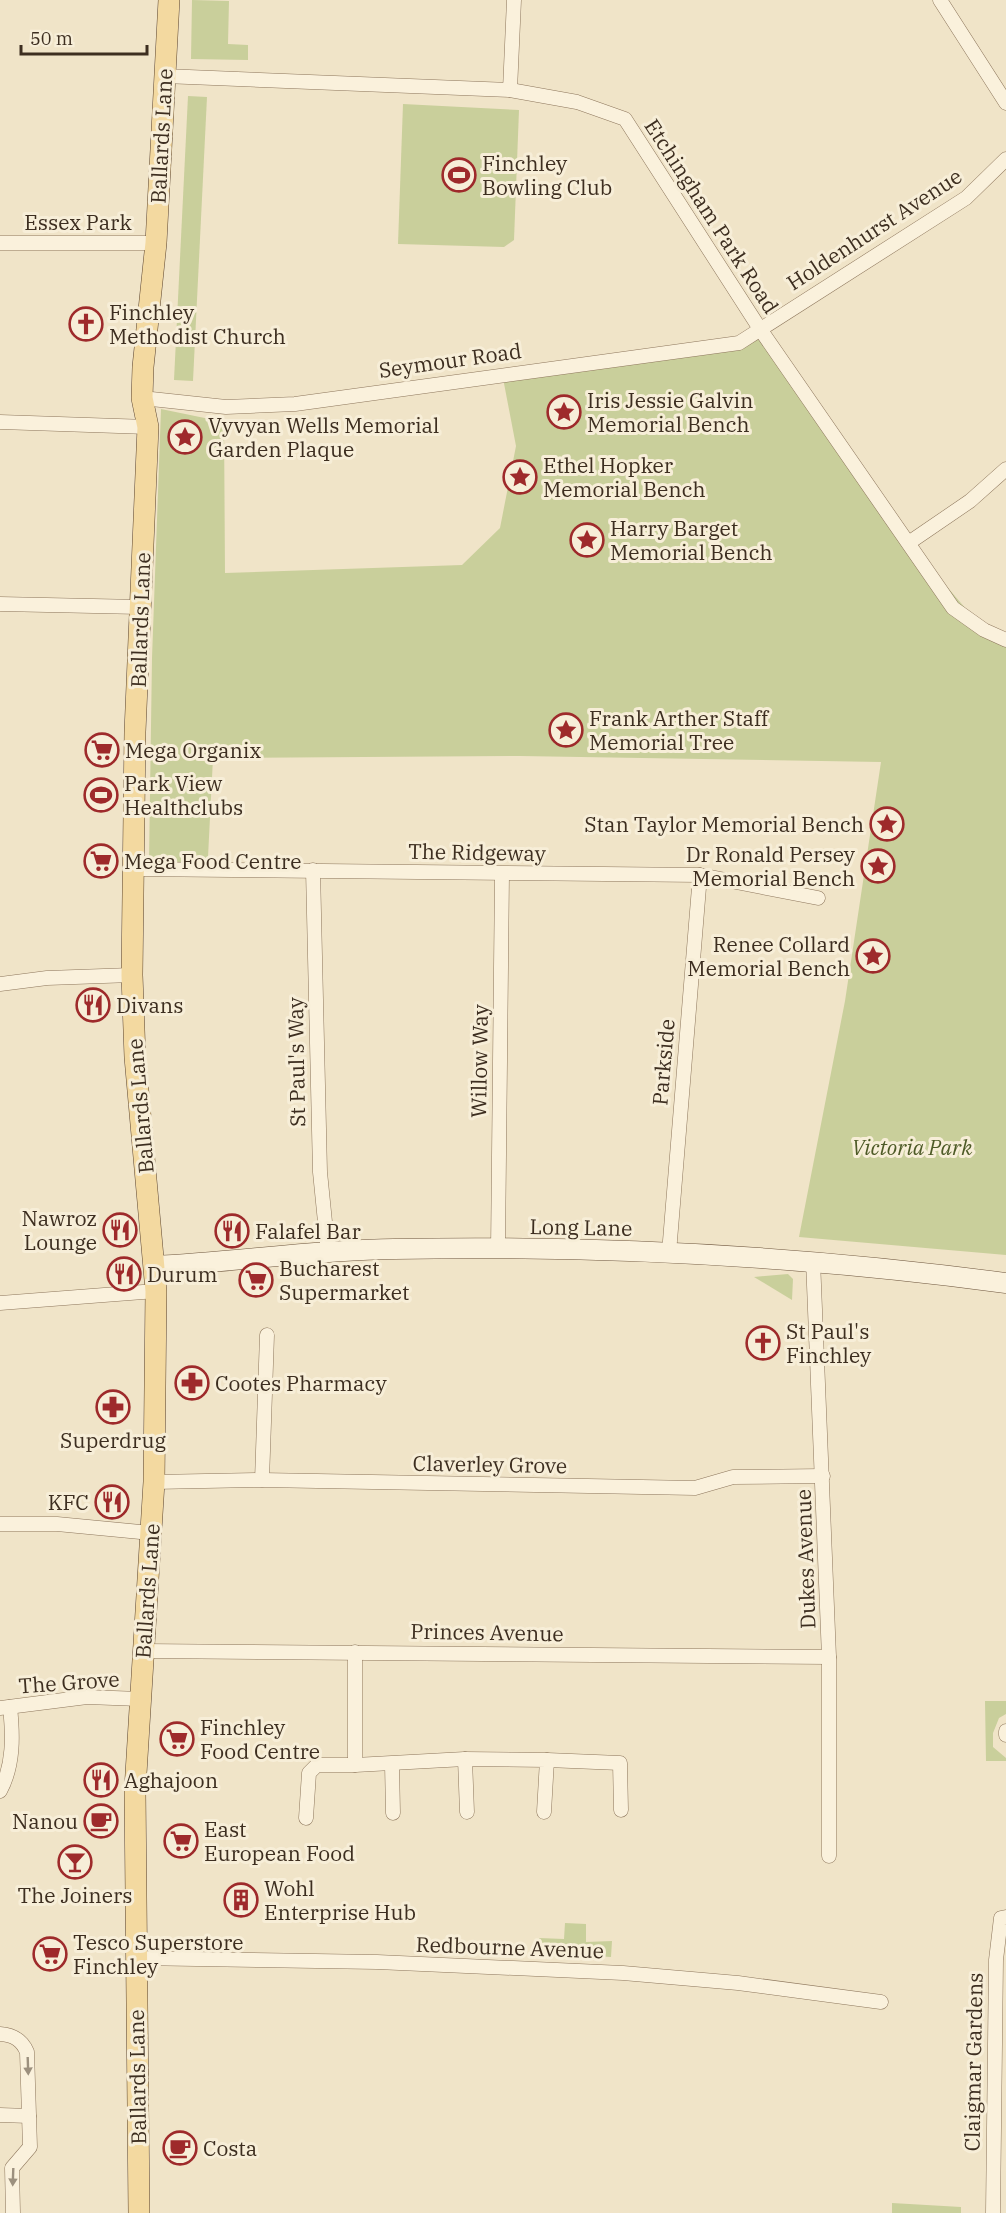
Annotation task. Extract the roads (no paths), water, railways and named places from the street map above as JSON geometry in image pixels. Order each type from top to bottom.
[{"type":"main road","name":"Ballards Lane","points":[[139,2213],[135,1790],[154,1482],[156,1291],[135,1057],[132,975],[135,732],[148,427],[142,398],[143,367],[156,243],[169,0]]},
{"type":"street","points":[[510,90],[514,0]]},
{"type":"street","points":[[940,0],[1006,103]]},
{"type":"street","name":"Etchingham Park Road","points":[[164,76],[510,90],[577,102],[625,119],[760,329],[910,542],[953,608],[984,630],[1006,640]]},
{"type":"street","name":"Holdenhurst Avenue","points":[[760,329],[966,198],[1006,159]]},
{"type":"street","name":"Essex Park","points":[[0,243],[156,243]]},
{"type":"street","name":"Seymour Road","points":[[142,398],[226,407],[295,404],[739,343],[760,329]]},
{"type":"street","points":[[0,422],[148,427]]},
{"type":"street","points":[[910,542],[970,501],[1006,469]]},
{"type":"street","points":[[0,604],[140,606]]},
{"type":"street","name":"The Ridgeway","points":[[134,869],[700,875],[818,898]]},
{"type":"street","name":"St Paul's Way","points":[[313,870],[320,1172],[328,1252]]},
{"type":"street","name":"Willow Way","points":[[498,1249],[502,874]]},
{"type":"street","name":"Parkside","points":[[669,1253],[700,875]]},
{"type":"street","points":[[0,984],[46,978],[132,975]]},
{"type":"street","name":"Long Lane","points":[[154,1266],[328,1252],[394,1249],[498,1249],[669,1253],[813,1260],[1006,1283]]},
{"type":"street","name":"Dukes Avenue","points":[[813,1260],[829,1657],[829,1856]]},
{"type":"street","points":[[0,1303],[156,1291]]},
{"type":"street","points":[[262,1480],[267,1335]]},
{"type":"street","name":"Claverley Grove","points":[[154,1482],[262,1480],[695,1488],[733,1477],[823,1476]]},
{"type":"street","points":[[0,1524],[57,1524],[151,1533]]},
{"type":"street","name":"Princes Avenue","points":[[144,1651],[829,1657]]},
{"type":"street","points":[[355,1652],[355,1765]]},
{"type":"street","name":"The Grove","points":[[5,1707],[87,1697],[140,1699]]},
{"type":"street","points":[[0,1791],[8,1772],[13,1734],[5,1707]]},
{"type":"street","points":[[306,1818],[309,1773],[317,1765],[392,1764],[465,1759],[620,1763],[621,1810]]},
{"type":"street","points":[[465,1759],[467,1812]]},
{"type":"street","points":[[544,1812],[546,1760]]},
{"type":"street","points":[[392,1764],[393,1813]]},
{"type":"street","name":"Claigmar Gardens","points":[[993,2213],[996,1960],[1001,1918],[1006,1917]]},
{"type":"street","name":"Redbourne Avenue","points":[[136,1958],[377,1962],[622,1973],[738,1983],[880,2002]]},
{"type":"street","points":[[0,2034],[8,2034],[23,2042],[27,2052],[30,2147],[12,2168],[13,2213]]},
{"type":"street","points":[[0,2115],[29,2116]]},
{"type":"place","name":"Finchley Bowling Club","points":[[459,175]]},
{"type":"place","name":"Finchley Methodist Church","points":[[86,324]]},
{"type":"place","name":"Iris Jessie Galvin Memorial Bench","points":[[564,412]]},
{"type":"place","name":"Vyvyan Wells Memorial Garden Plaque","points":[[185,437]]},
{"type":"place","name":"Ethel Hopker Memorial Bench","points":[[520,477]]},
{"type":"place","name":"Harry Barget Memorial Bench","points":[[587,540]]},
{"type":"place","name":"Frank Arther Staff Memorial Tree","points":[[566,730]]},
{"type":"place","name":"Mega Organix","points":[[102,750]]},
{"type":"place","name":"Park View Healthclubs","points":[[101,795]]},
{"type":"place","name":"Stan Taylor Memorial Bench","points":[[887,824]]},
{"type":"place","name":"Mega Food Centre","points":[[101,861]]},
{"type":"place","name":"Dr Ronald Persey Memorial Bench","points":[[878,866]]},
{"type":"place","name":"Renee Collard Memorial Bench","points":[[873,956]]},
{"type":"place","name":"Divans","points":[[93,1005]]},
{"type":"place","name":"Nawroz Lounge","points":[[120,1230]]},
{"type":"place","name":"Falafel Bar","points":[[232,1231]]},
{"type":"place","name":"Durum","points":[[124,1274]]},
{"type":"place","name":"Bucharest Supermarket","points":[[256,1280]]},
{"type":"place","name":"St Paul's Finchley","points":[[763,1343]]},
{"type":"place","name":"Cootes Pharmacy","points":[[192,1383]]},
{"type":"place","name":"Superdrug","points":[[113,1407]]},
{"type":"place","name":"KFC","points":[[112,1502]]},
{"type":"place","name":"Finchley Food Centre","points":[[177,1739]]},
{"type":"place","name":"Aghajoon","points":[[101,1780]]},
{"type":"place","name":"Nanou","points":[[101,1821]]},
{"type":"place","name":"East European Food","points":[[181,1841]]},
{"type":"place","name":"The Joiners","points":[[75,1862]]},
{"type":"place","name":"Wohl Enterprise Hub","points":[[241,1900]]},
{"type":"place","name":"Tesco Superstore Finchley","points":[[50,1954]]},
{"type":"place","name":"Costa","points":[[180,2148]]},
{"type":"park label","name":"Victoria Park","points":[[912,1147]]}]
